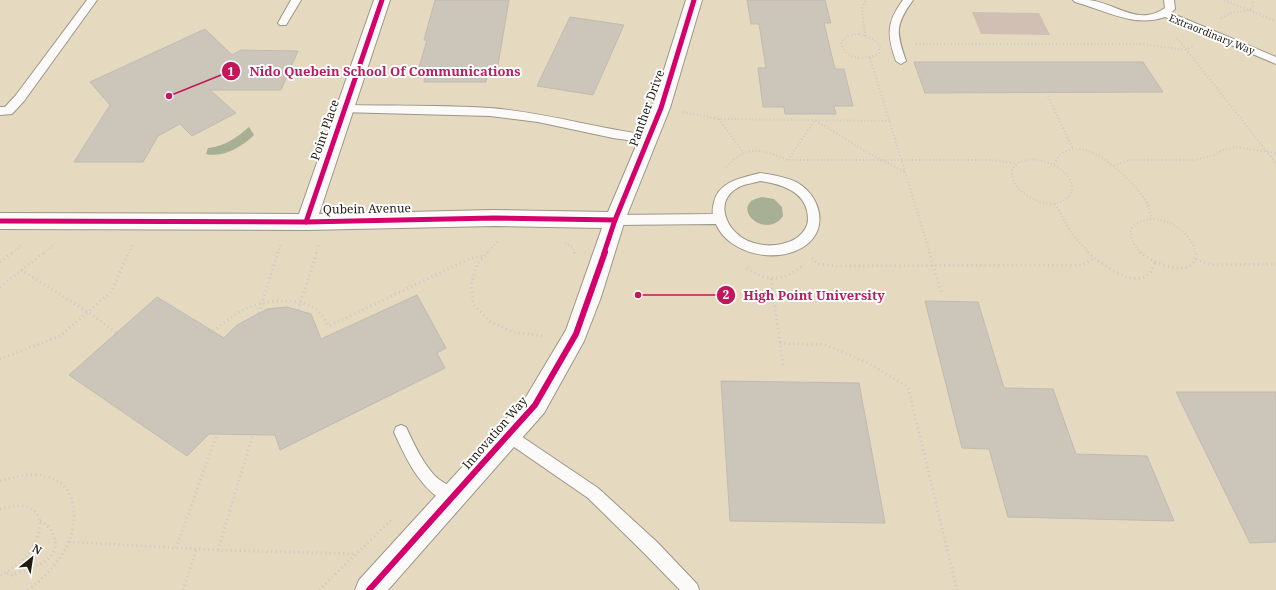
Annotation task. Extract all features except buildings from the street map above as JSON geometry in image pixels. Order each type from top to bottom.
[{"type":"street","name":"Point Place","points":[[306,222],[382,0]]},
{"type":"street","name":"Panther Drive","points":[[615,220],[661,108],[694,0]]},
{"type":"street","name":"Qubein Avenue","points":[[0,221],[306,222],[494,218],[615,220]]},
{"type":"street","name":"Innovation Way","points":[[369,590],[535,405],[576,334],[590,297],[615,220]]},
{"type":"lane","points":[[0,111],[8,111],[20,98],[92,0]]},
{"type":"lane","points":[[284,23],[296,0]]},
{"type":"lane","points":[[901,61],[893,28],[897,15],[908,0]]},
{"type":"lane","name":"Extraordinary Way","points":[[1078,0],[1138,18],[1151,19],[1163,15],[1276,61]]},
{"type":"lane","points":[[1163,15],[1170,10],[1168,0]]},
{"type":"lane","points":[[344,109],[490,112],[538,118],[613,134],[648,139]]},
{"type":"lane","points":[[760,177],[776,179],[790,184],[802,192],[811,202],[815,214],[814,226],[807,237],[796,245],[773,251],[760,250],[736,241],[725,230],[718,219],[717,209],[719,200],[724,192],[732,185],[745,179],[760,177]]},
{"type":"lane","name":"Qubein Avenue","points":[[615,220],[718,219]]},
{"type":"lane","points":[[401,432],[415,461],[430,481],[453,498]]},
{"type":"lane","points":[[508,434],[593,493],[651,548],[691,590]]},
{"type":"path","points":[[865,36],[862,8],[866,0]]},
{"type":"path","points":[[1224,0],[1276,21]]},
{"type":"path","points":[[1217,22],[1224,15],[1250,10],[1253,6],[1253,0]]},
{"type":"path","points":[[1163,15],[1185,50],[1276,163]]},
{"type":"path","points":[[880,45],[879,53],[870,58],[864,59],[846,54],[841,46],[841,42],[848,36],[859,34],[876,41],[880,45],[1143,44],[1185,50],[1195,45]]},
{"type":"path","points":[[870,58],[942,294]]},
{"type":"path","points":[[1048,96],[1073,149]]},
{"type":"path","points":[[661,108],[718,119],[890,121]]},
{"type":"path","points":[[718,119],[743,152]]},
{"type":"path","points":[[815,120],[881,160],[906,172]]},
{"type":"path","points":[[776,179],[815,120]]},
{"type":"path","points":[[1114,166],[1128,160],[1194,160],[1216,155],[1223,150],[1235,147],[1276,153]]},
{"type":"path","points":[[1054,164],[1062,154],[1073,149],[1097,155],[1114,166],[1130,180],[1146,202],[1152,219]]},
{"type":"path","points":[[732,185],[722,171],[734,157],[747,150],[763,150],[788,160],[989,160],[1017,163]]},
{"type":"path","points":[[1034,159],[1054,164],[1069,176],[1073,184],[1073,191],[1070,197],[1055,204],[1034,200],[1017,189],[1012,182],[1010,174],[1012,168],[1017,163],[1024,160],[1034,159]]},
{"type":"path","points":[[1055,204],[1067,227],[1080,244],[1095,258],[1113,271],[1131,280],[1141,279],[1150,274],[1155,263]]},
{"type":"path","points":[[1152,219],[1172,225],[1189,237],[1195,245],[1197,252],[1196,259],[1192,264],[1184,267],[1170,267],[1155,263],[1137,250],[1130,235],[1131,228],[1136,223],[1152,219]]},
{"type":"path","points":[[0,287],[60,240]]},
{"type":"path","points":[[0,359],[60,336],[111,292],[135,240]]},
{"type":"path","points":[[259,313],[283,240],[275,240]]},
{"type":"path","points":[[298,310],[321,240]]},
{"type":"path","points":[[490,240],[505,240]]},
{"type":"path","points":[[498,240],[477,264],[471,285],[474,305],[491,322],[512,332],[545,337]]},
{"type":"path","points":[[561,241],[572,247],[578,258]]},
{"type":"path","points":[[0,262],[22,244]]},
{"type":"path","points":[[796,245],[818,264],[837,266],[1082,265],[1095,258]]},
{"type":"path","points":[[213,331],[237,312],[263,302],[277,300],[300,303],[317,310],[329,326],[471,258],[484,256]]},
{"type":"path","points":[[1196,259],[1211,265],[1276,264]]},
{"type":"path","points":[[21,270],[117,332]]},
{"type":"path","points":[[771,279],[783,365]]},
{"type":"path","points":[[541,343],[548,331]]},
{"type":"path","points":[[780,343],[826,345],[870,364],[908,387],[957,590]]},
{"type":"path","points":[[176,548],[217,434]]},
{"type":"path","points":[[218,550],[253,434]]},
{"type":"path","points":[[0,481],[22,475],[44,475],[61,482],[72,496],[76,514],[69,542],[59,560],[40,581],[28,590]]},
{"type":"path","points":[[0,509],[11,505],[22,505],[33,509],[39,516],[41,526],[38,539],[31,551],[20,563],[7,573],[0,576]]},
{"type":"path","points":[[319,590],[393,518]]},
{"type":"path","points":[[7,573],[12,575],[31,568],[48,560],[56,552],[57,544],[52,532],[46,523],[40,521]]},
{"type":"path","points":[[69,542],[196,550],[357,554]]},
{"type":"path","points":[[183,590],[196,550]]},
{"type":"path","points":[[56,552],[63,552]]},
{"type":"shaded area","points":[[0,0],[1276,0],[1276,590],[0,590]]},
{"type":"shaded area","points":[[972,12],[1039,13],[1050,35],[981,34]]},
{"type":"shaded area","points":[[249,127],[254,135],[244,144],[225,153],[212,155],[206,154],[208,148],[230,141]]},
{"type":"shaded area","points":[[762,197],[774,199],[782,207],[783,216],[775,223],[767,225],[759,223],[752,219],[748,213],[748,207],[752,201]]},
{"type":"cycle path","points":[[306,222],[382,0]]},
{"type":"cycle path","points":[[369,590],[535,405],[576,334],[590,297],[615,220],[661,108],[694,0]]},
{"type":"cycle path","points":[[0,221],[306,222],[494,218],[615,220]]},
{"type":"place","name":"Nido Quebein School Of Communications","points":[[169,96]]},
{"type":"place","name":"High Point University","points":[[638,295]]}]
